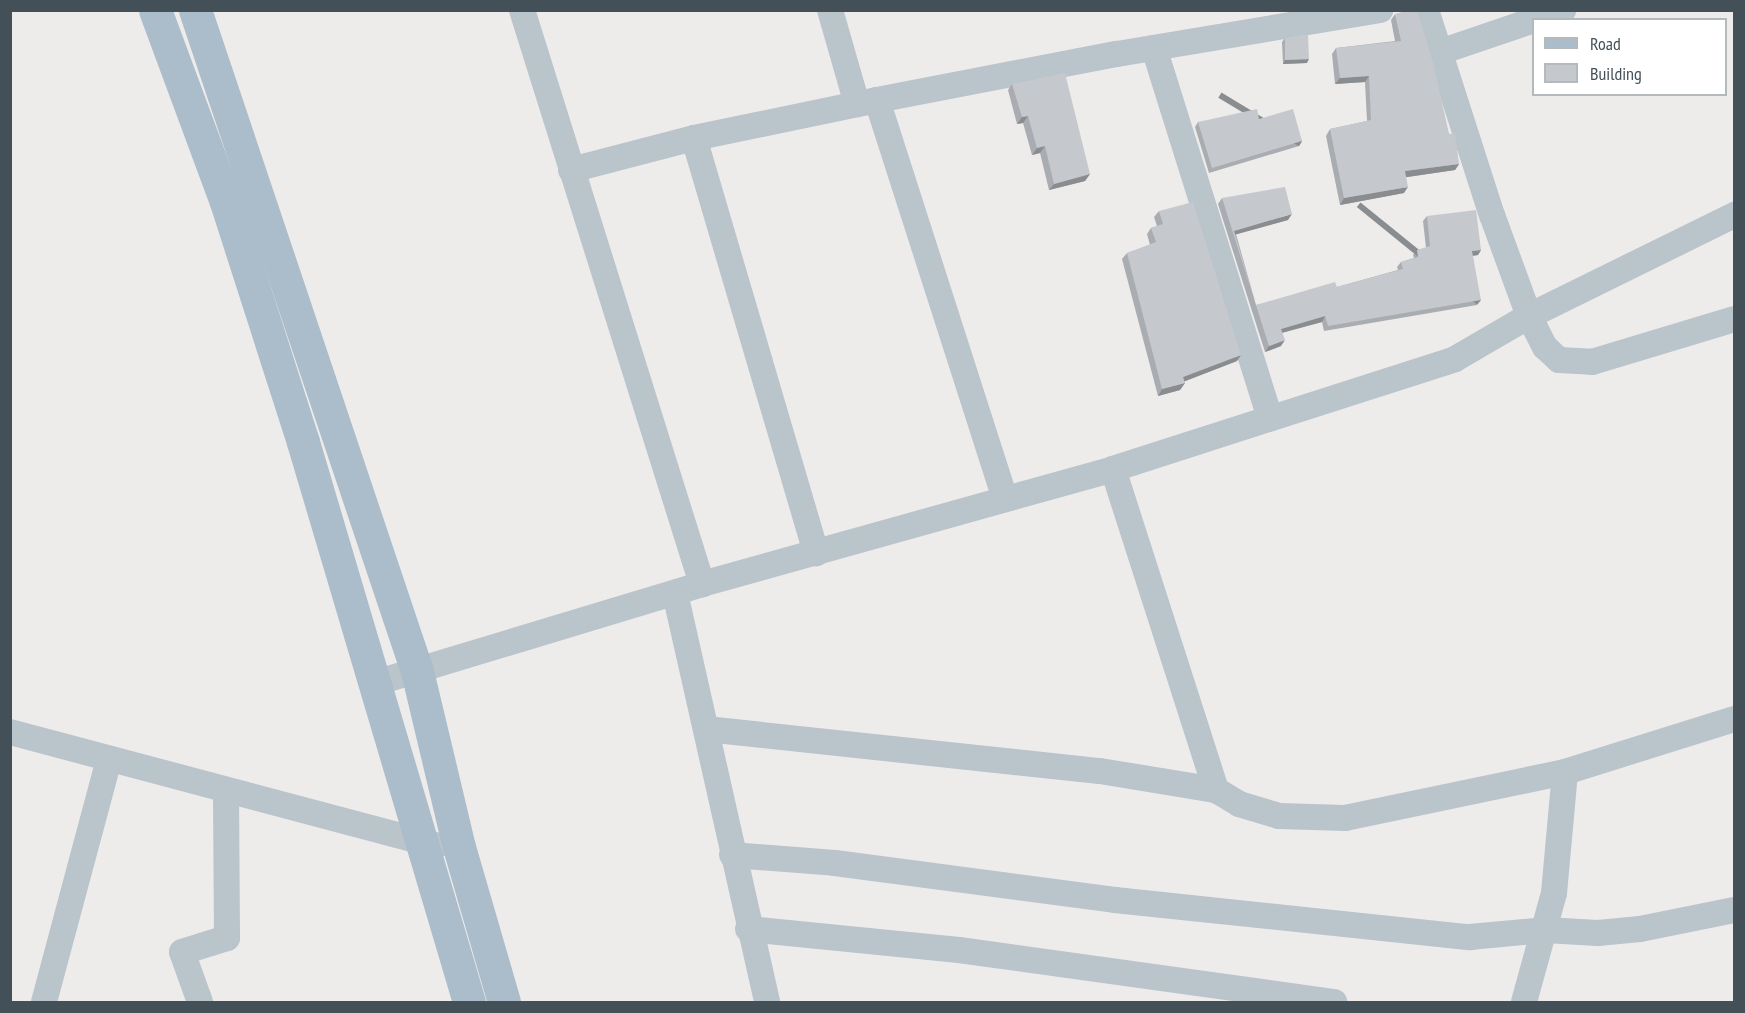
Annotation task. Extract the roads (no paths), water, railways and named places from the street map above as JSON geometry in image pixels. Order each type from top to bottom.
[{"type":"main road","points":[[155,10],[226,202],[375,683],[469,1002]]},
{"type":"main road","points":[[195,10],[417,671],[459,847],[504,1002]]},
{"type":"street","points":[[522,10],[702,584]]},
{"type":"street","points":[[830,10],[867,102],[1005,499]]},
{"type":"street","points":[[571,170],[694,138],[867,102],[1154,48],[1380,10]]},
{"type":"street","points":[[1426,10],[1437,53],[1529,316],[1545,346],[1559,360],[1572,363],[1592,362],[1734,319]]},
{"type":"street","points":[[1541,18],[1563,10]]},
{"type":"street","points":[[1437,53],[1532,21]]},
{"type":"street","points":[[1154,48],[1270,418]]},
{"type":"street","points":[[694,138],[816,553]]},
{"type":"street","points":[[375,683],[702,584],[1113,469],[1455,359],[1529,316],[1734,215]]},
{"type":"street","points":[[1113,469],[1216,790]]},
{"type":"street","points":[[675,593],[748,929],[767,1002]]},
{"type":"street","points":[[706,729],[1100,771],[1216,790],[1239,804],[1279,816],[1345,818],[1565,772],[1734,719]]},
{"type":"street","points":[[10,732],[422,844],[459,847]]},
{"type":"street","points":[[44,1002],[109,759]]},
{"type":"street","points":[[1524,1002],[1554,893],[1565,772]]},
{"type":"street","points":[[200,1002],[182,952],[227,938],[226,791]]},
{"type":"street","points":[[732,855],[835,863],[1115,900],[1459,936],[1507,936],[1545,930],[1598,933],[1640,929],[1734,910]]},
{"type":"street","points":[[748,929],[959,950],[1334,1002]]}]
